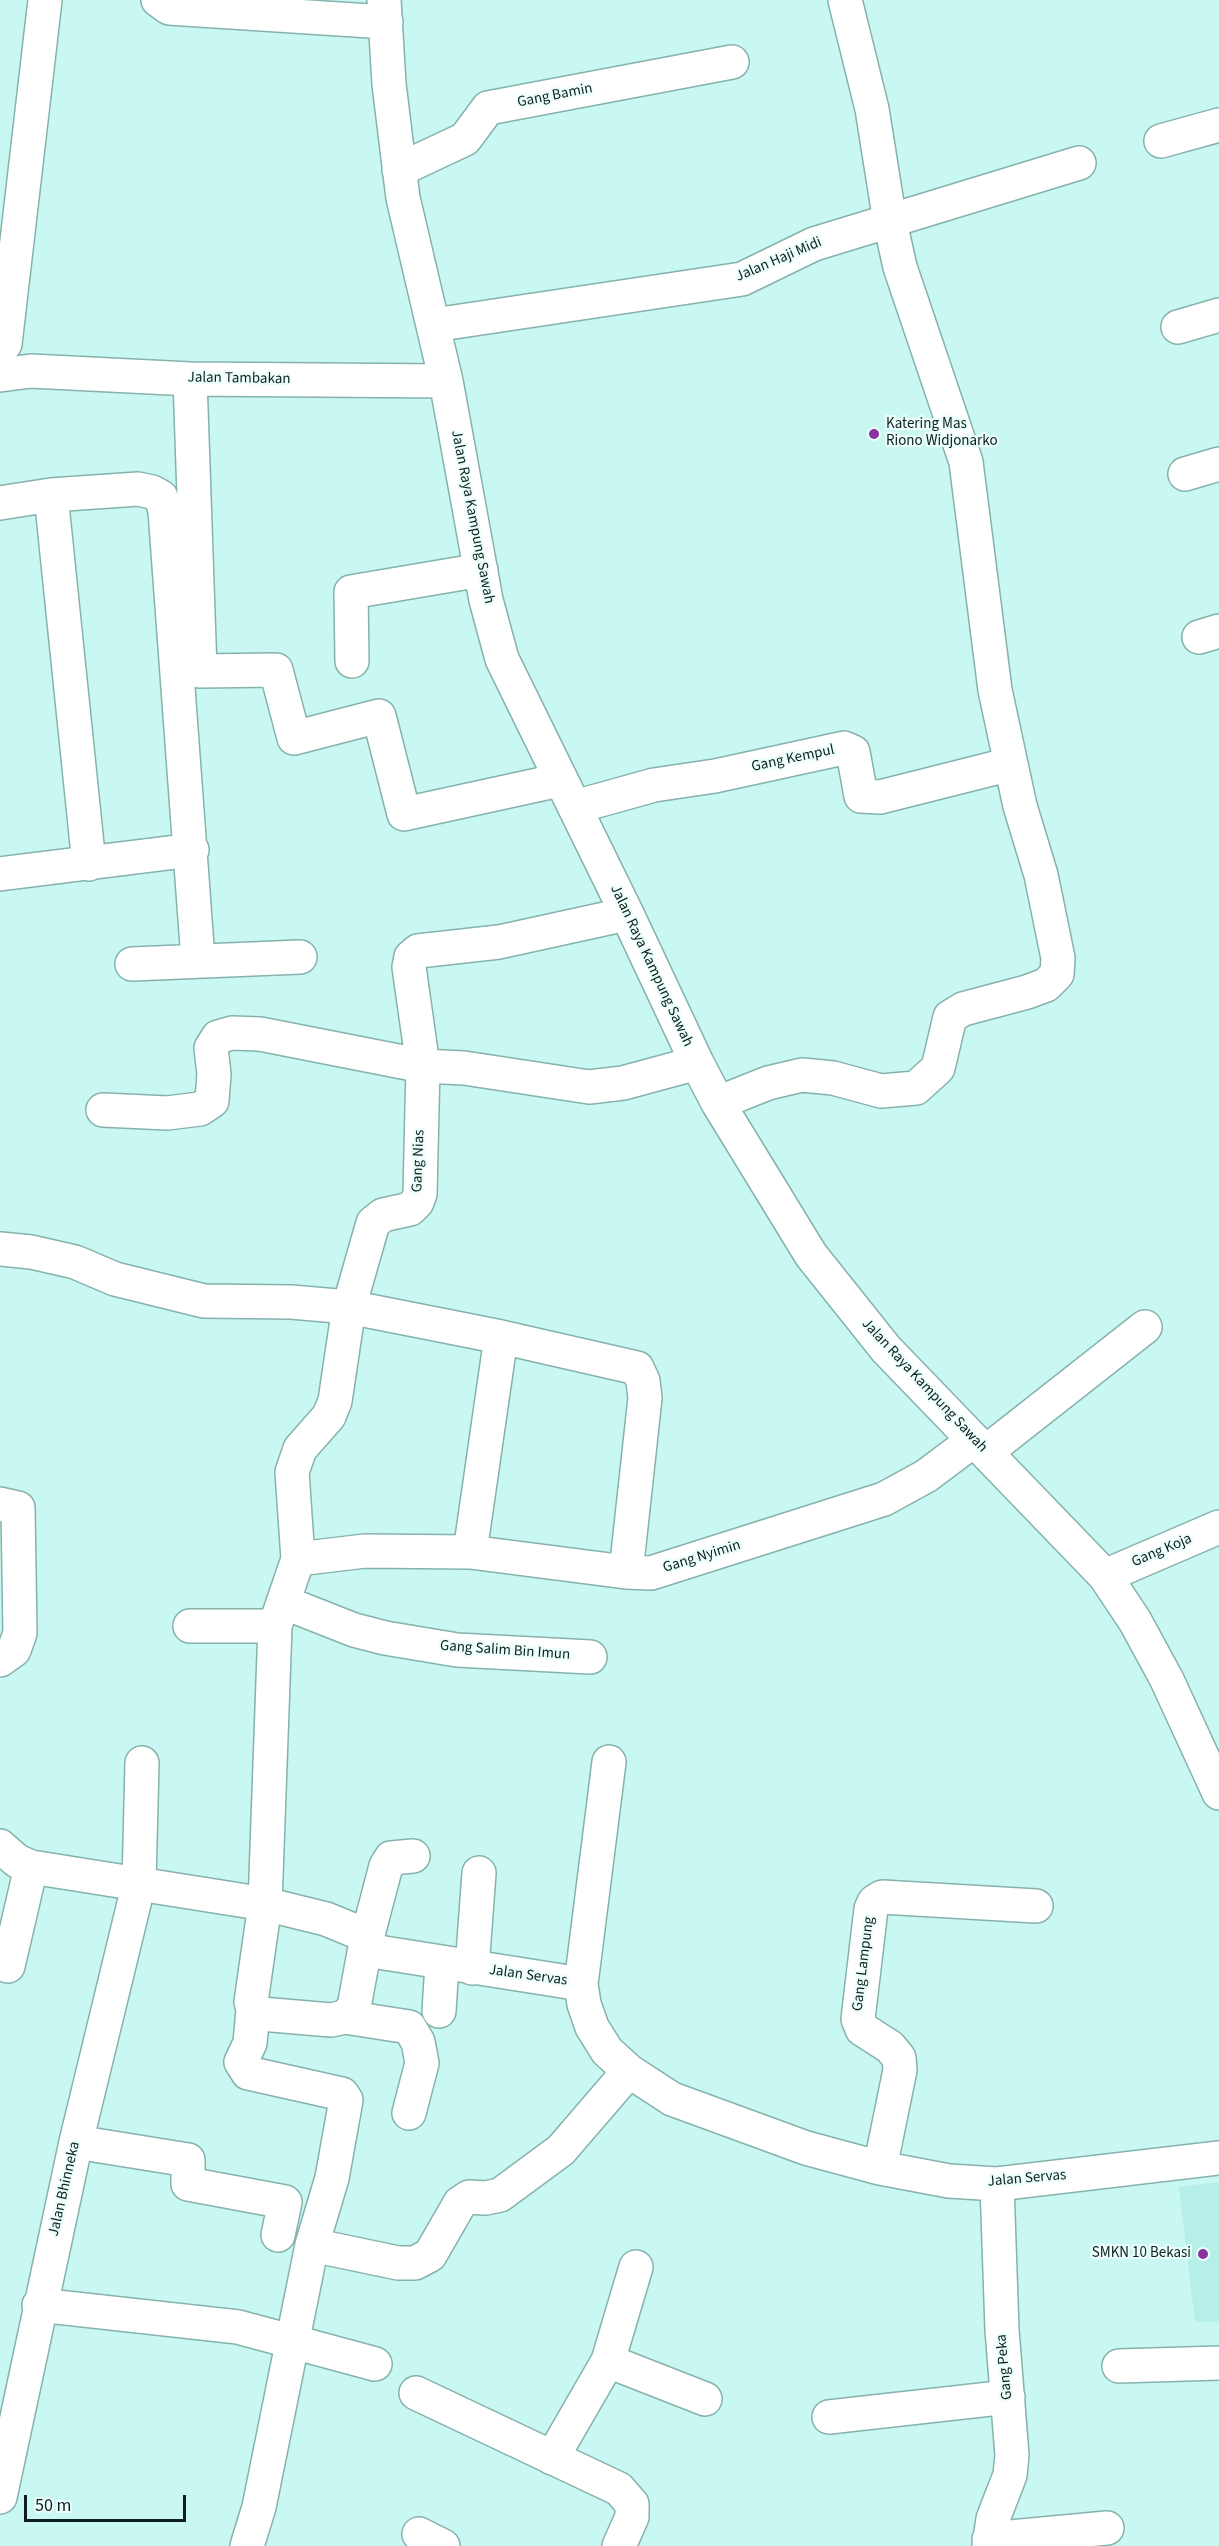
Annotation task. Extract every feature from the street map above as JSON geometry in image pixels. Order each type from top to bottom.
[{"type":"street","points":[[9,359],[45,0]]},
{"type":"street","points":[[158,0],[169,8],[385,11]]},
{"type":"street","points":[[718,1103],[768,1083],[802,1075],[833,1078],[881,1091],[916,1088],[938,1068],[950,1017],[963,1009],[1046,985],[1057,974],[1058,958],[1041,875],[1020,806],[995,690],[966,462],[900,267],[890,222],[872,109],[845,0]]},
{"type":"street","name":"Jalan Raya Kampung Sawah","points":[[385,11],[389,84],[399,170],[446,381],[481,570],[502,659],[697,1063],[718,1103],[811,1255],[886,1349],[1105,1576],[1135,1621],[1167,1680],[1219,1792]]},
{"type":"street","name":"Gang Bamin","points":[[399,170],[465,139],[488,108],[732,62]]},
{"type":"street","points":[[1161,141],[1219,125]]},
{"type":"street","name":"Jalan Haji Midi","points":[[434,325],[742,279],[814,244],[1079,163]]},
{"type":"street","points":[[1178,327],[1219,315]]},
{"type":"street","name":"Jalan Tambakan","points":[[9,359],[190,379],[446,381]]},
{"type":"street","points":[[190,379],[200,671],[276,670],[294,738],[379,716],[404,814],[567,794]]},
{"type":"street","points":[[1185,474],[1219,464]]},
{"type":"street","points":[[0,503],[51,495],[138,489],[152,492],[160,497],[165,511],[192,850],[198,960]]},
{"type":"street","points":[[51,495],[89,864]]},
{"type":"street","points":[[352,661],[351,592],[481,570]]},
{"type":"street","name":"Gang Kempul","points":[[567,794],[715,776],[844,748],[853,752],[861,796],[880,798],[1011,764]]},
{"type":"street","points":[[0,874],[192,850]]},
{"type":"street","points":[[423,1066],[409,967],[411,957],[418,951],[499,942],[627,914]]},
{"type":"street","points":[[132,964],[300,957]]},
{"type":"street","points":[[103,1110],[167,1113],[200,1109],[212,1101],[214,1074],[212,1047],[218,1037],[232,1033],[260,1034],[423,1066],[464,1068],[589,1087],[623,1083],[697,1063]]},
{"type":"street","name":"Gang Nias","points":[[298,1559],[292,1472],[300,1449],[329,1416],[335,1401],[349,1307],[373,1222],[383,1215],[410,1209],[417,1202],[420,1194],[423,1066]]},
{"type":"street","points":[[0,1249],[31,1252],[75,1262],[116,1279],[204,1301],[291,1302],[349,1307],[501,1337],[637,1368],[643,1381],[645,1398],[626,1572]]},
{"type":"street","name":"Gang Nyimin","points":[[298,1559],[365,1551],[470,1552],[626,1572],[651,1573],[884,1499],[980,1446],[1145,1327]]},
{"type":"street","points":[[470,1552],[501,1337]]},
{"type":"street","points":[[0,1504],[18,1508],[20,1633],[15,1650],[0,1660]]},
{"type":"street","name":"Gang Koja","points":[[1105,1576],[1219,1527]]},
{"type":"street","points":[[246,2546],[259,2507],[312,2244],[332,2178],[346,2100],[342,2094],[248,2073],[241,2062],[250,2043],[254,2010],[251,2002],[265,1904],[279,1614],[298,1559]]},
{"type":"street","points":[[190,1626],[279,1614]]},
{"type":"street","name":"Gang Salim Bin Imun","points":[[279,1614],[386,1638],[457,1650],[590,1657]]},
{"type":"street","points":[[581,1984],[609,1762]]},
{"type":"street","name":"Jalan Bhinneka","points":[[0,2497],[8,2413],[39,2305],[139,1883],[142,1763]]},
{"type":"street","name":"Jalan Servas","points":[[0,1846],[17,1861],[31,1867],[265,1904],[343,1924],[360,1933],[366,1942],[378,1952],[581,1984],[584,2004],[592,2027],[607,2051],[629,2071],[672,2099],[806,2148],[880,2168],[949,2181],[997,2184],[1219,2158]]},
{"type":"street","points":[[345,2018],[354,2007],[366,1942],[386,1866],[391,1858],[413,1856]]},
{"type":"street","points":[[8,1966],[31,1867]]},
{"type":"street","points":[[439,2011],[457,1966],[479,1874]]},
{"type":"street","name":"Gang Lampung","points":[[880,2168],[900,2070],[898,2058],[890,2047],[862,2029],[858,2019],[871,1909],[874,1902],[882,1897],[1036,1906]]},
{"type":"street","points":[[254,2010],[261,2014],[331,2020],[345,2018],[409,2027],[418,2042],[422,2063],[409,2113]]},
{"type":"street","points":[[312,2244],[398,2264],[415,2263],[430,2255],[460,2203],[469,2197],[486,2198],[500,2195],[561,2150],[629,2071]]},
{"type":"street","points":[[76,2142],[188,2160],[188,2184],[285,2202],[278,2235]]},
{"type":"street","name":"Gang Peka","points":[[989,2542],[1010,2475],[1012,2455],[1002,2330],[997,2184]]},
{"type":"street","points":[[552,2458],[608,2361],[636,2267]]},
{"type":"street","points":[[39,2305],[238,2327],[375,2364]]},
{"type":"street","points":[[608,2361],[705,2399]]},
{"type":"street","points":[[1119,2366],[1219,2363]]},
{"type":"street","points":[[416,2393],[619,2489],[632,2504],[632,2517],[619,2546]]},
{"type":"street","points":[[829,2417],[1008,2397]]},
{"type":"street","points":[[989,2542],[1107,2528]]},
{"type":"shaded area","name":"SMKN 10 Bekasi","points":[[1219,2182],[1219,2321],[1195,2322],[1179,2187]]},
{"type":"place","name":"Katering Mas Riono Widjonarko","points":[[874,434]]},
{"type":"place","name":"SMKN 10 Bekasi","points":[[1203,2254]]}]
